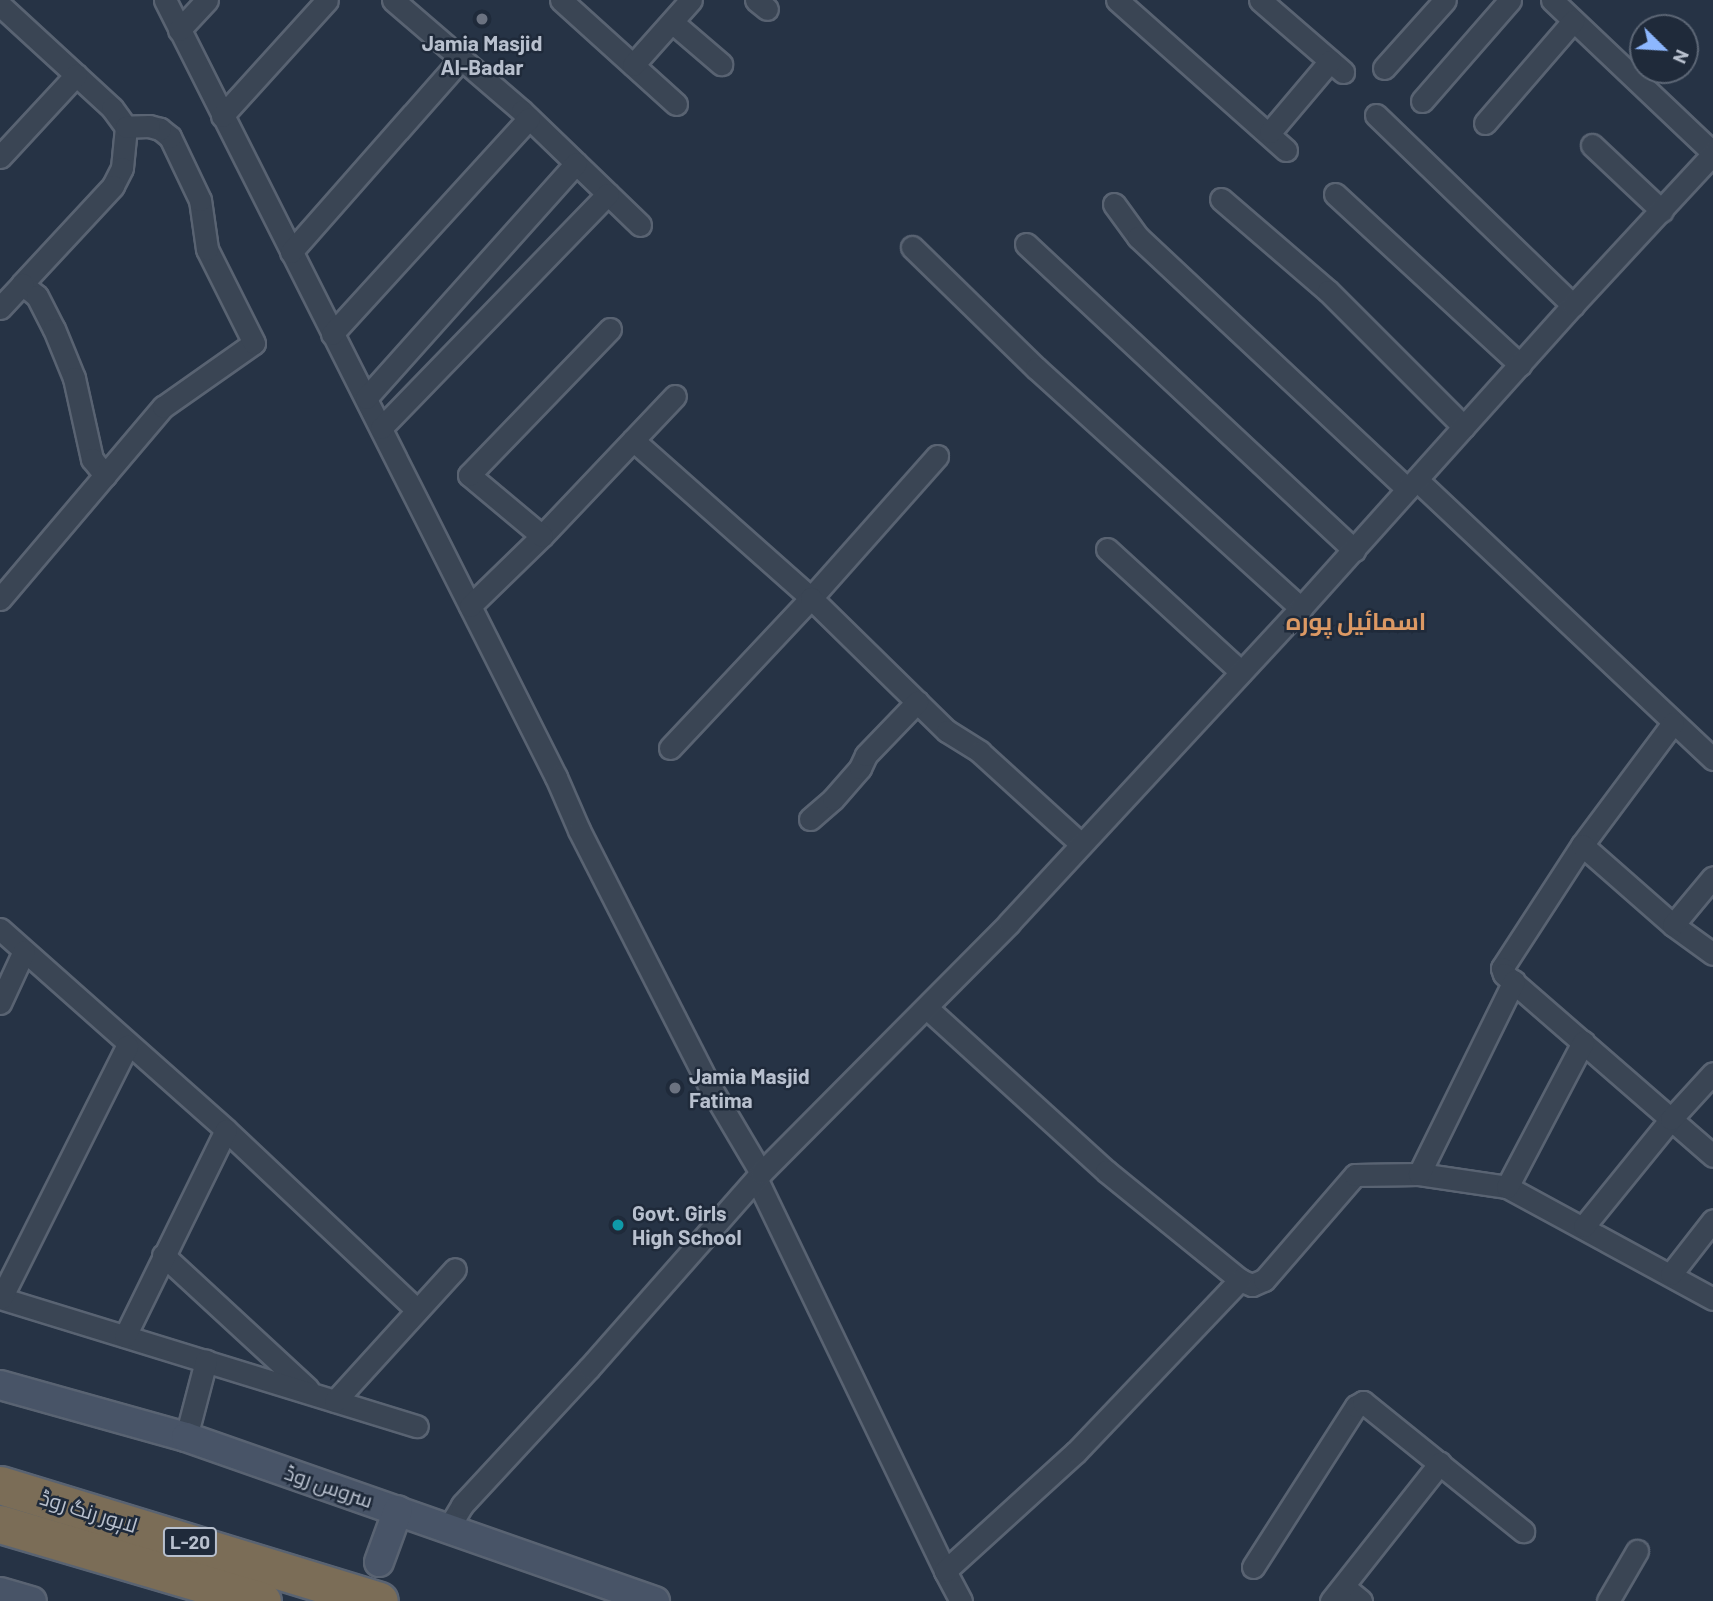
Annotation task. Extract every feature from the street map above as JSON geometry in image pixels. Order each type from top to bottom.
[{"type":"highway","name":"لاہور رنگ روڈ","points":[[0,1485],[379,1601]]},
{"type":"highway","name":"لاہور رنگ روڈ","points":[[0,1524],[262,1601]]},
{"type":"street","points":[[164,0],[556,777],[579,830],[759,1177],[961,1601]]},
{"type":"street","points":[[179,30],[207,0]]},
{"type":"street","points":[[222,116],[327,0]]},
{"type":"street","points":[[393,0],[529,118],[640,225]]},
{"type":"street","points":[[561,0],[676,104]]},
{"type":"street","points":[[633,65],[691,0]]},
{"type":"street","points":[[1117,0],[1270,132],[1286,150]]},
{"type":"street","points":[[1260,0],[1337,67],[1270,132]]},
{"type":"street","points":[[1384,68],[1445,0]]},
{"type":"street","points":[[1422,101],[1510,0]]},
{"type":"street","points":[[449,1527],[462,1505],[759,1177],[927,1008],[1301,608],[1573,305],[1713,154],[1552,0]]},
{"type":"street","points":[[0,5],[112,108],[125,127],[121,168],[113,186],[0,308]]},
{"type":"street","points":[[1485,123],[1573,21]]},
{"type":"street","points":[[672,22],[721,64]]},
{"type":"street","points":[[291,253],[461,59]]},
{"type":"street","points":[[3,148],[76,75]]},
{"type":"street","points":[[1376,115],[1573,305]]},
{"type":"street","points":[[332,334],[529,118]]},
{"type":"street","points":[[0,599],[163,407],[254,343],[207,249],[200,200],[170,137],[149,126],[125,127]]},
{"type":"street","points":[[1592,145],[1662,211]]},
{"type":"street","points":[[366,398],[576,163]]},
{"type":"street","points":[[381,428],[608,194]]},
{"type":"street","points":[[1335,194],[1520,365]]},
{"type":"street","points":[[1221,200],[1328,291],[1464,427]]},
{"type":"street","points":[[1114,204],[1138,237],[1713,759]]},
{"type":"street","points":[[1026,244],[1354,550]]},
{"type":"street","points":[[912,247],[1036,368],[1301,608]]},
{"type":"street","points":[[22,284],[37,296],[54,329],[74,378],[92,459],[105,475]]},
{"type":"street","points":[[542,536],[469,475],[610,329]]},
{"type":"street","points":[[470,606],[542,536],[675,396]]},
{"type":"street","points":[[633,440],[811,598],[947,731],[980,752],[1080,843]]},
{"type":"street","points":[[670,748],[811,598],[937,456]]},
{"type":"street","points":[[1107,550],[1241,671]]},
{"type":"street","points":[[810,819],[833,799],[860,768],[866,755],[917,702]]},
{"type":"street","points":[[1673,723],[1582,845],[1502,968],[1713,1156]]},
{"type":"street","points":[[1582,845],[1673,925],[1713,954]]},
{"type":"street","points":[[1673,925],[1713,877]]},
{"type":"street","points":[[0,929],[127,1046],[226,1130],[417,1310]]},
{"type":"street","points":[[0,1003],[24,951]]},
{"type":"street","points":[[1419,1174],[1514,981]]},
{"type":"street","points":[[927,1008],[1106,1171],[1240,1280],[1252,1285],[1264,1280],[1356,1175],[1419,1174],[1507,1187],[1584,1226],[1713,1298]]},
{"type":"street","points":[[1507,1187],[1583,1042]]},
{"type":"street","points":[[127,1046],[1,1298],[416,1426]]},
{"type":"street","points":[[1584,1226],[1671,1119],[1713,1073]]},
{"type":"street","points":[[124,1336],[226,1130]]},
{"type":"street","points":[[1671,1274],[1713,1220]]},
{"type":"street","points":[[163,1255],[312,1393]]},
{"type":"street","points":[[335,1401],[455,1269]]},
{"type":"street","points":[[945,1571],[1076,1452],[1240,1280]]},
{"type":"street","points":[[186,1437],[206,1361]]},
{"type":"street","name":"سروس روڈ","points":[[0,1385],[186,1437],[654,1601]]},
{"type":"street","points":[[1254,1567],[1356,1406],[1363,1402],[1523,1531]]},
{"type":"street","points":[[1361,1601],[1337,1594],[1440,1463]]},
{"type":"street","points":[[379,1562],[398,1510]]},
{"type":"street","points":[[1608,1601],[1637,1551]]},
{"type":"street","points":[[0,1592],[32,1601]]},
{"type":"place","name":"Jamia Masjid Al-Badar","points":[[482,19]]},
{"type":"place","name":"Jamia Masjid Fatima","points":[[675,1088]]},
{"type":"place","name":"Govt. Girls High School","points":[[618,1225]]},
{"type":"district","name":"اسمائیل پورہ","points":[[1356,621]]}]
